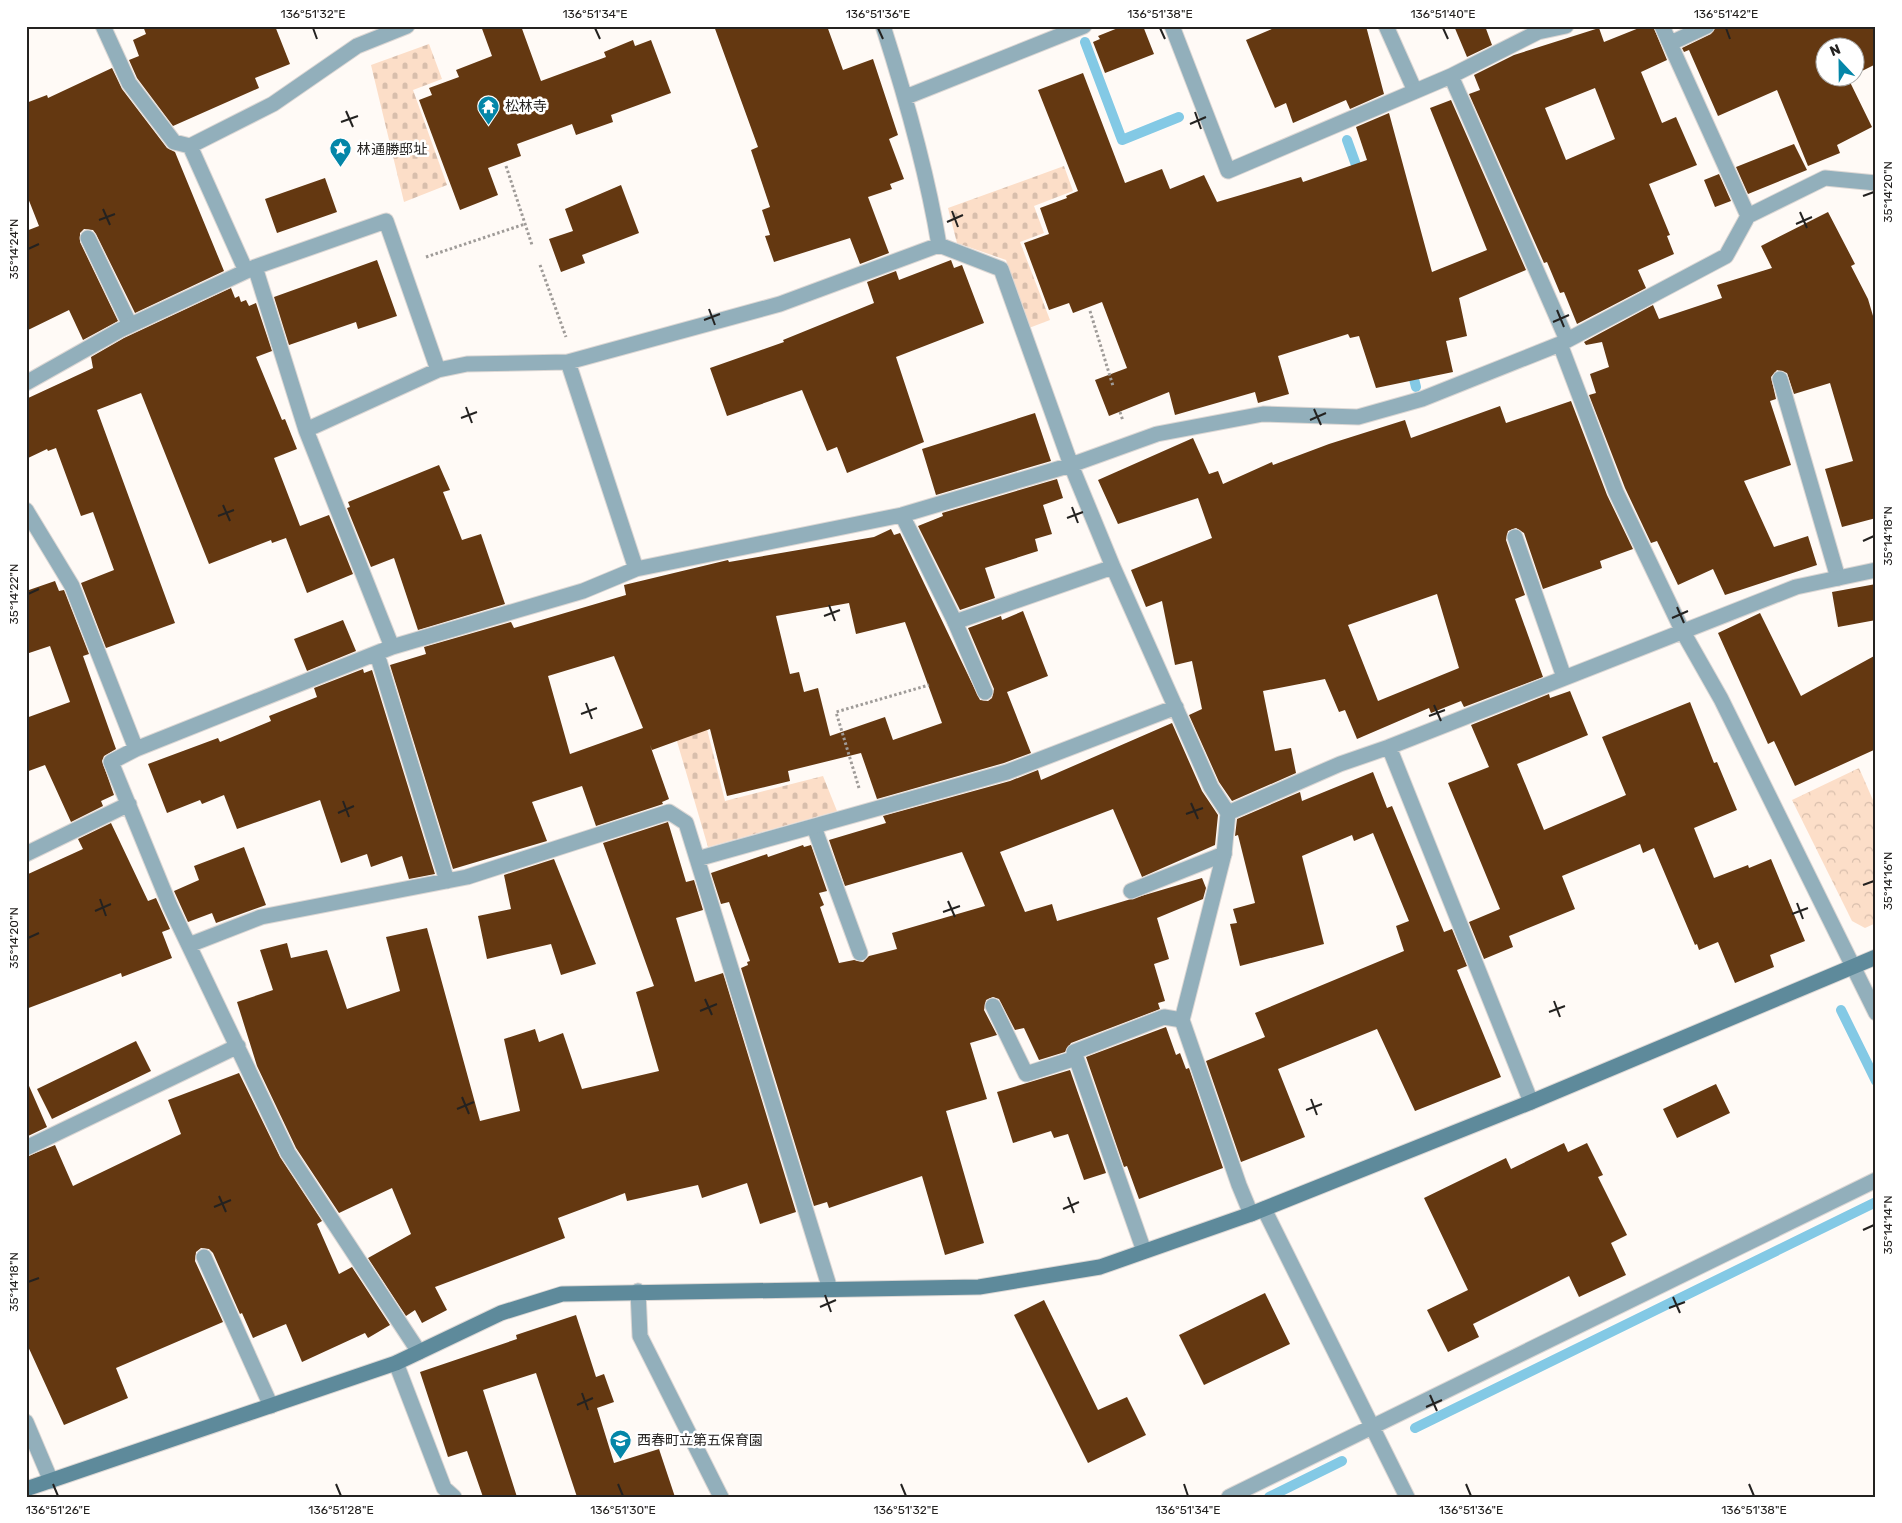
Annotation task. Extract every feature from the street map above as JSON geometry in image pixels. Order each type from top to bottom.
[{"type":"street","points":[[103,26],[129,83],[174,142],[190,146],[273,104],[357,46],[408,26]]},
{"type":"street","points":[[883,26],[906,97],[934,214],[939,245]]},
{"type":"street","points":[[906,97],[1084,26]]},
{"type":"street","points":[[1172,26],[1228,171],[1451,76],[1538,32],[1566,26]]},
{"type":"street","points":[[1386,26],[1415,91]]},
{"type":"street","points":[[1662,26],[1748,216]]},
{"type":"street","points":[[1671,43],[1707,26]]},
{"type":"street","points":[[1451,76],[1564,342],[1616,492],[1683,632],[1721,699],[1876,1013]]},
{"type":"street","points":[[190,146],[251,269],[306,430],[392,647]]},
{"type":"street","points":[[420,1352],[288,1153],[170,906],[111,762],[136,750],[392,647],[583,591],[636,569],[902,515],[1071,465],[1157,434],[1263,414],[1358,417],[1422,399],[1564,342],[1726,256],[1748,216],[1825,178],[1876,183]]},
{"type":"street","points":[[26,383],[130,325],[251,269],[386,221],[438,370]]},
{"type":"street","points":[[88,238],[130,325]]},
{"type":"street","points":[[306,430],[438,370],[468,364],[572,361],[780,304],[939,245],[1000,270],[1071,465],[1113,567],[1211,786],[1228,813],[1224,854],[1182,1020],[1238,1185],[1258,1212],[1408,1497]]},
{"type":"street","points":[[572,361],[636,569]]},
{"type":"street","points":[[1780,379],[1838,578]]},
{"type":"street","points":[[26,510],[72,586],[136,750]]},
{"type":"street","points":[[902,515],[955,622],[985,692]]},
{"type":"street","points":[[1515,537],[1564,678]]},
{"type":"street","points":[[955,622],[1113,567]]},
{"type":"street","points":[[1228,813],[1340,764],[1389,748],[1796,587],[1876,570]]},
{"type":"street","points":[[377,654],[447,881]]},
{"type":"street","points":[[697,859],[867,813],[1007,772],[1176,706]]},
{"type":"street","points":[[1389,748],[1531,1102]]},
{"type":"street","points":[[26,854],[129,804]]},
{"type":"street","points":[[190,945],[261,918],[467,877],[669,812],[686,823],[830,1290]]},
{"type":"street","points":[[814,827],[860,953]]},
{"type":"street","points":[[1131,891],[1224,854]]},
{"type":"street","points":[[26,1489],[396,1363],[501,1314],[562,1294],[638,1291],[830,1290],[979,1286],[1100,1267],[1258,1212],[1531,1102],[1876,956]]},
{"type":"street","points":[[993,1006],[1026,1074],[1076,1058]]},
{"type":"street","points":[[1144,1251],[1074,1052],[1164,1017],[1182,1020]]},
{"type":"street","points":[[26,1148],[238,1046]]},
{"type":"street","points":[[1229,1497],[1876,1180]]},
{"type":"street","points":[[204,1257],[271,1406]]},
{"type":"street","points":[[638,1291],[640,1336],[721,1497]]},
{"type":"street","points":[[396,1363],[444,1488],[454,1497]]},
{"type":"street","points":[[26,1422],[51,1481]]},
{"type":"path","points":[[506,166],[532,245]]},
{"type":"path","points":[[401,266],[525,224]]},
{"type":"path","points":[[540,265],[572,361]]},
{"type":"path","points":[[1090,311],[1113,386]]},
{"type":"path","points":[[867,813],[836,712],[929,685]]},
{"type":"green space","points":[[429,44],[442,79],[413,90],[447,185],[404,202],[371,65]]},
{"type":"green space","points":[[1064,166],[1073,191],[1034,206],[1044,233],[1020,242],[1050,320],[1029,328],[1006,260],[957,243],[948,208]]},
{"type":"green space","points":[[697,689],[725,801],[823,776],[837,811],[708,847],[664,697]]},
{"type":"green space","points":[[1859,768],[1876,807],[1876,923],[1865,928],[1852,921],[1792,800]]},
{"type":"building","points":[[143,26],[275,26],[290,64],[255,78],[259,88],[173,126],[137,78],[129,60],[139,56],[133,40],[146,34]]},
{"type":"building","points":[[481,26],[521,26],[541,81],[606,57],[604,52],[633,40],[635,46],[651,40],[671,93],[611,115],[613,122],[576,135],[572,124],[517,144],[521,156],[488,168],[498,195],[460,210],[419,100],[432,95],[429,88],[459,77],[456,70],[492,56]]},
{"type":"building","points":[[714,26],[827,26],[843,70],[873,59],[898,135],[889,139],[904,179],[890,184],[892,189],[868,197],[889,253],[860,264],[850,238],[774,262],[765,236],[770,235],[762,210],[770,207],[751,150],[758,147]]},
{"type":"building","points":[[1123,26],[1143,26],[1154,54],[1105,73],[1093,42],[1100,39],[1098,36]]},
{"type":"building","points":[[1279,26],[1366,26],[1384,94],[1350,109],[1346,100],[1293,123],[1286,103],[1275,108],[1246,40]]},
{"type":"building","points":[[1454,26],[1485,26],[1492,45],[1467,57]]},
{"type":"building","points":[[1644,26],[1653,26],[1667,60],[1641,72],[1662,123],[1676,117],[1697,165],[1649,184],[1670,235],[1667,236],[1674,254],[1638,270],[1646,288],[1577,324],[1564,292],[1560,293],[1547,262],[1544,263],[1469,94],[1480,90],[1474,75],[1514,55],[1599,28],[1604,42]],"holes":[[[1595,88],[1615,139],[1566,160],[1545,108]]]},
{"type":"building","points":[[1716,26],[1876,26],[1876,64],[1864,70],[1864,38],[1814,38],[1814,88],[1853,88],[1872,127],[1837,145],[1840,153],[1808,166],[1777,90],[1718,116],[1689,50],[1684,52],[1682,48],[1711,34]]},
{"type":"building","points":[[112,68],[122,89],[167,148],[175,152],[224,271],[135,313],[96,234],[93,230],[84,229],[80,233],[80,242],[118,321],[83,340],[69,310],[26,331],[26,231],[39,226],[26,193],[26,103],[47,95],[48,98]]},
{"type":"building","points":[[1083,73],[1125,183],[1162,169],[1170,189],[1204,175],[1217,202],[1301,177],[1303,182],[1367,160],[1356,127],[1389,113],[1432,272],[1487,250],[1430,108],[1451,100],[1526,270],[1459,298],[1467,336],[1446,341],[1453,372],[1376,388],[1359,336],[1350,338],[1348,334],[1278,356],[1289,394],[1258,403],[1255,392],[1175,415],[1169,392],[1109,416],[1095,380],[1127,368],[1102,302],[1073,313],[1069,303],[1049,310],[1024,243],[1049,234],[1040,208],[1067,198],[1066,196],[1078,191],[1038,90]]},
{"type":"building","points":[[1794,144],[1807,170],[1748,194],[1736,167]]},
{"type":"building","points":[[1719,174],[1731,201],[1715,207],[1704,180]]},
{"type":"building","points":[[325,178],[337,212],[277,233],[265,199]]},
{"type":"building","points":[[621,185],[639,233],[582,255],[585,263],[561,272],[549,239],[573,231],[565,209]]},
{"type":"building","points":[[1828,212],[1855,264],[1851,266],[1868,299],[1876,326],[1876,518],[1842,527],[1825,469],[1853,461],[1830,383],[1794,394],[1787,373],[1777,370],[1771,377],[1776,399],[1770,401],[1791,465],[1744,481],[1774,547],[1808,536],[1817,565],[1725,595],[1713,569],[1678,585],[1657,541],[1651,543],[1625,488],[1589,395],[1596,393],[1590,374],[1609,367],[1602,342],[1586,345],[1584,342],[1653,305],[1659,319],[1722,298],[1717,285],[1772,268],[1761,246]]},
{"type":"building","points":[[377,260],[397,316],[358,329],[356,322],[289,345],[274,297]]},
{"type":"building","points":[[951,260],[954,268],[962,265],[984,323],[896,357],[924,442],[847,473],[837,447],[827,451],[802,390],[727,416],[710,368],[784,342],[783,340],[874,303],[867,282],[896,271],[899,280]]},
{"type":"building","points":[[231,288],[235,298],[239,296],[241,302],[246,300],[249,306],[256,303],[272,351],[256,357],[282,420],[285,419],[297,449],[274,458],[300,526],[329,515],[353,574],[307,593],[286,538],[272,543],[271,540],[209,564],[141,393],[97,410],[175,623],[106,648],[81,583],[114,570],[93,512],[81,516],[56,448],[48,451],[47,449],[26,459],[26,399],[93,368],[91,357],[124,338]]},
{"type":"building","points":[[1571,401],[1607,495],[1633,549],[1600,561],[1602,568],[1543,589],[1524,533],[1516,528],[1508,531],[1506,540],[1525,595],[1515,599],[1543,677],[1464,707],[1461,701],[1431,713],[1429,708],[1357,739],[1345,710],[1339,712],[1325,679],[1263,691],[1275,751],[1291,748],[1296,773],[1232,801],[1219,782],[1189,715],[1202,709],[1192,661],[1175,665],[1162,601],[1146,607],[1131,570],[1212,538],[1198,498],[1118,524],[1098,480],[1193,438],[1209,474],[1218,471],[1223,484],[1272,462],[1273,465],[1329,444],[1405,420],[1411,438],[1500,406],[1506,423]],"holes":[[[1437,594],[1459,668],[1378,701],[1348,625]]]},
{"type":"building","points":[[1035,413],[1051,461],[936,495],[922,449]]},
{"type":"building","points":[[439,465],[450,490],[443,492],[462,540],[481,534],[505,604],[418,630],[394,558],[371,567],[347,508],[350,507],[348,502]]},
{"type":"building","points":[[1057,479],[1063,498],[1043,505],[1052,534],[1035,539],[1038,551],[985,568],[995,598],[960,610],[918,526],[943,516],[942,513]]},
{"type":"building","points":[[891,529],[894,535],[900,533],[980,700],[988,701],[992,698],[994,689],[968,628],[1001,616],[1002,620],[1023,611],[1048,676],[1007,692],[1031,753],[1004,763],[877,799],[861,753],[788,771],[790,781],[727,796],[710,729],[652,750],[650,745],[669,799],[662,802],[663,804],[596,826],[582,786],[532,802],[547,841],[453,869],[390,665],[426,654],[424,647],[511,622],[514,628],[626,595],[624,585],[728,560],[729,562],[874,537]],"holes":[[[849,603],[856,634],[905,622],[942,723],[893,740],[885,717],[830,736],[818,688],[804,692],[799,672],[790,674],[776,616]],[[614,656],[643,728],[570,754],[548,676]]]},
{"type":"building","points":[[55,581],[59,591],[64,590],[89,654],[83,656],[116,749],[104,756],[102,761],[114,795],[101,801],[103,806],[71,822],[45,765],[26,772],[26,718],[70,702],[50,646],[26,654],[26,591]]},
{"type":"building","points":[[1876,584],[1876,620],[1838,627],[1832,592]]},
{"type":"building","points":[[1760,613],[1801,696],[1876,655],[1876,749],[1795,786],[1774,741],[1768,744],[1718,633]]},
{"type":"building","points":[[343,620],[356,651],[307,671],[294,639]]},
{"type":"building","points":[[363,669],[364,673],[372,670],[435,874],[409,879],[402,856],[371,867],[367,854],[341,863],[320,800],[237,829],[224,795],[202,804],[200,800],[167,813],[148,764],[218,738],[220,742],[271,721],[269,716],[317,697],[314,688]]},
{"type":"building","points":[[1570,691],[1588,735],[1517,764],[1544,830],[1626,795],[1602,737],[1690,702],[1714,763],[1717,762],[1737,810],[1694,828],[1714,878],[1748,865],[1749,868],[1771,859],[1805,941],[1770,955],[1774,967],[1735,983],[1718,942],[1699,950],[1697,944],[1695,945],[1654,848],[1643,853],[1640,844],[1562,876],[1575,909],[1509,936],[1513,947],[1484,959],[1469,922],[1500,909],[1448,783],[1489,767],[1471,725],[1549,694],[1550,698]]},
{"type":"building","points":[[1172,723],[1202,791],[1218,815],[1215,845],[1142,877],[1113,809],[1000,852],[1025,912],[1052,904],[1057,921],[1202,878],[1206,888],[1203,899],[1157,918],[1169,959],[1154,964],[1165,1001],[1158,1003],[1160,1009],[1071,1043],[1065,1052],[1039,1060],[1024,1028],[1015,1030],[999,999],[993,997],[986,1000],[984,1010],[997,1035],[970,1043],[987,1099],[946,1111],[984,1243],[945,1255],[922,1176],[829,1208],[827,1202],[814,1206],[741,968],[748,965],[747,962],[750,961],[729,902],[721,904],[711,873],[767,854],[768,857],[803,845],[804,847],[811,845],[827,891],[819,893],[824,905],[820,907],[839,963],[854,960],[863,962],[869,956],[897,949],[892,933],[985,906],[962,852],[845,886],[829,840],[886,823],[883,816],[1010,781],[1038,770],[1041,780]]},
{"type":"building","points":[[1373,772],[1387,808],[1392,806],[1444,932],[1452,929],[1467,966],[1457,970],[1501,1077],[1415,1111],[1377,1029],[1278,1069],[1305,1137],[1241,1162],[1206,1061],[1265,1037],[1255,1013],[1404,951],[1396,926],[1409,921],[1373,833],[1354,841],[1352,835],[1302,856],[1324,944],[1240,966],[1230,924],[1237,923],[1233,909],[1255,903],[1238,835],[1235,836],[1237,819],[1300,792],[1302,801]]},
{"type":"building","points":[[668,822],[686,882],[694,880],[703,910],[676,918],[695,982],[723,973],[796,1212],[760,1224],[747,1183],[702,1198],[698,1185],[627,1201],[625,1193],[558,1218],[565,1238],[435,1287],[447,1310],[422,1323],[415,1310],[406,1316],[368,1258],[411,1234],[392,1188],[339,1213],[296,1148],[257,1066],[237,1002],[273,990],[260,950],[287,943],[291,958],[327,950],[347,1009],[400,991],[386,937],[427,928],[480,1121],[520,1111],[504,1039],[535,1029],[539,1042],[563,1033],[582,1089],[659,1071],[636,992],[654,986],[603,843]]},
{"type":"building","points":[[111,823],[148,901],[156,898],[170,929],[162,932],[172,958],[122,977],[121,973],[26,1009],[26,875],[83,849],[78,839]]},
{"type":"building","points":[[244,847],[266,905],[216,923],[212,913],[188,922],[174,891],[199,880],[194,866]]},
{"type":"building","points":[[554,859],[596,964],[561,975],[551,944],[487,959],[478,916],[511,909],[504,875]]},
{"type":"building","points":[[1166,1027],[1176,1055],[1180,1053],[1186,1069],[1189,1068],[1223,1168],[1139,1199],[1127,1166],[1124,1167],[1086,1057]]},
{"type":"building","points":[[136,1041],[151,1071],[52,1119],[37,1089]]},
{"type":"building","points":[[1070,1070],[1106,1173],[1084,1180],[1068,1134],[1054,1138],[1051,1131],[1013,1143],[997,1092]]},
{"type":"building","points":[[239,1073],[280,1157],[322,1221],[317,1224],[339,1274],[352,1267],[390,1325],[368,1338],[365,1333],[302,1362],[286,1324],[253,1338],[242,1313],[240,1314],[213,1253],[209,1249],[201,1248],[196,1252],[195,1261],[223,1322],[116,1368],[128,1398],[64,1425],[26,1342],[26,1157],[55,1145],[73,1186],[181,1134],[168,1100]]},
{"type":"building","points":[[26,1079],[47,1127],[26,1137]]},
{"type":"building","points":[[1716,1084],[1730,1113],[1677,1138],[1663,1109]]},
{"type":"building","points":[[1564,1143],[1568,1152],[1587,1143],[1603,1175],[1598,1177],[1627,1235],[1611,1243],[1626,1275],[1579,1297],[1569,1276],[1473,1324],[1479,1337],[1448,1352],[1427,1310],[1468,1290],[1424,1198],[1506,1158],[1511,1169]]},
{"type":"building","points":[[1265,1293],[1290,1344],[1204,1385],[1179,1335]]},
{"type":"building","points":[[1044,1300],[1098,1410],[1127,1397],[1146,1435],[1088,1463],[1014,1315]]},
{"type":"building","points":[[576,1315],[596,1377],[604,1374],[614,1402],[597,1408],[614,1463],[659,1449],[675,1497],[577,1497],[536,1373],[483,1390],[517,1497],[483,1497],[467,1451],[448,1457],[420,1372],[517,1339],[516,1335]]},
{"type":"waterway","points":[[1085,42],[1122,140],[1179,117]]},
{"type":"waterway","points":[[1347,140],[1360,176]]},
{"type":"waterway","points":[[1411,367],[1416,387]]},
{"type":"waterway","points":[[1841,1010],[1876,1081]]},
{"type":"waterway","points":[[1415,1428],[1876,1202]]},
{"type":"waterway","points":[[1269,1497],[1342,1461]]},
{"type":"place","name":"松林寺","points":[[489,125]]},
{"type":"place","name":"林通勝邸址","points":[[341,168]]},
{"type":"place","name":"西春町立第五保育園","points":[[621,1459]]}]
